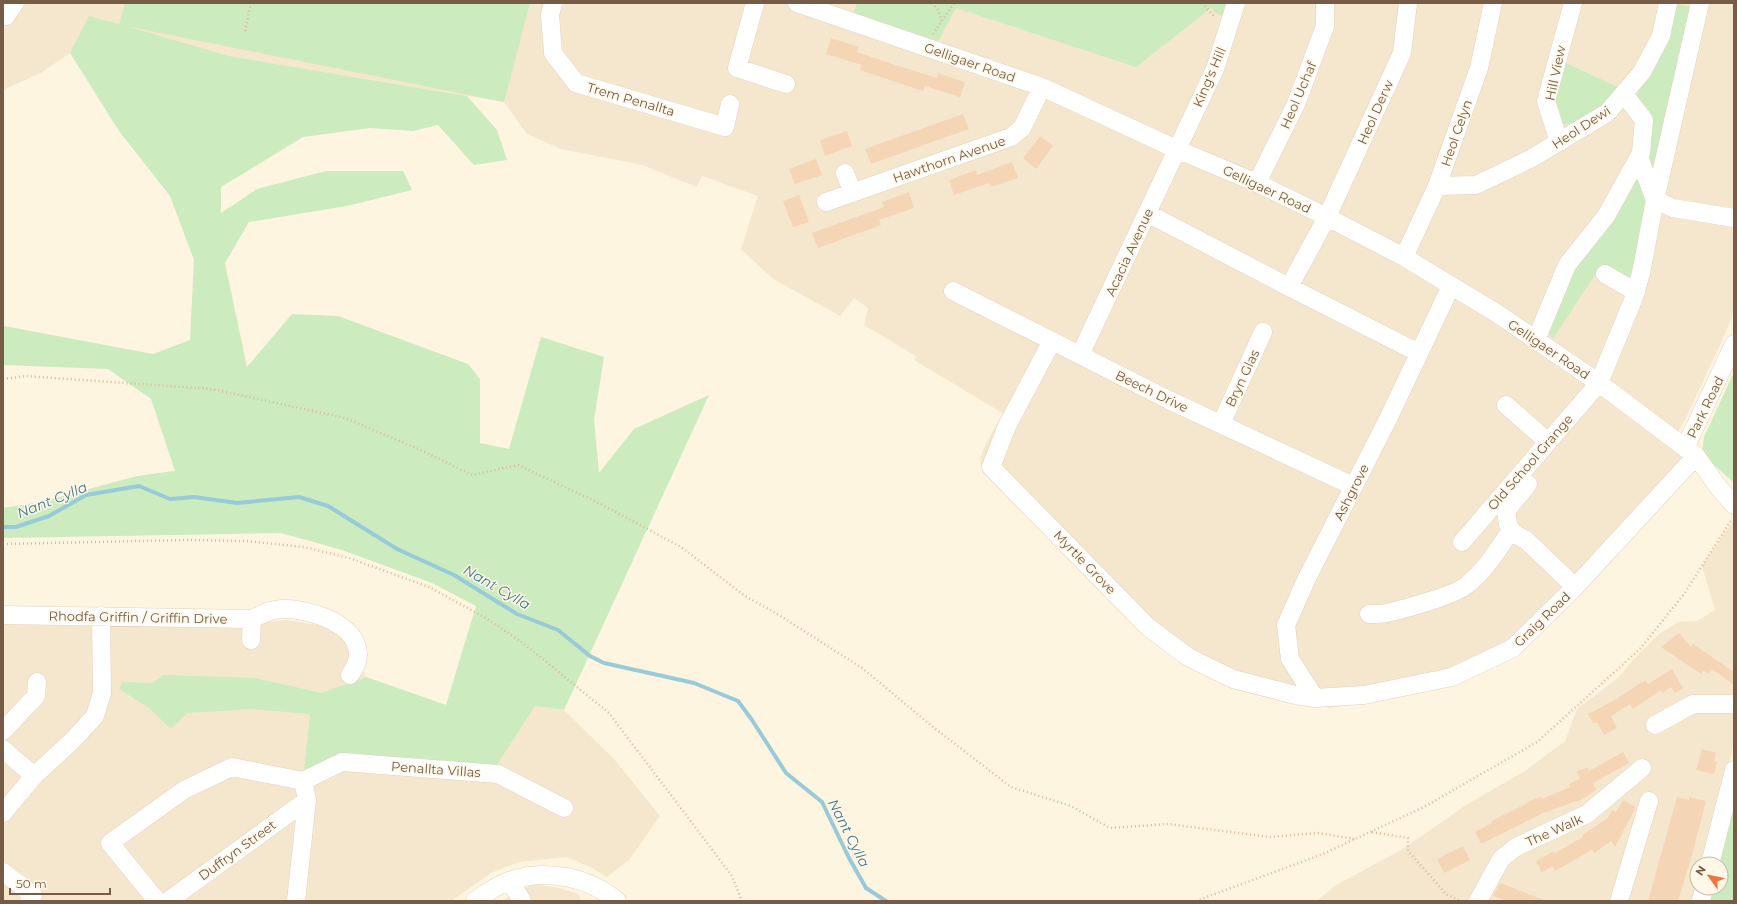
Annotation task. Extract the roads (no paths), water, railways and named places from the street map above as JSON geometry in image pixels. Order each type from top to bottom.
[{"type":"street","points":[[3,16],[6,16],[14,3]]},
{"type":"street","name":"Trem Penallta","points":[[553,3],[550,15],[553,53],[576,83],[725,127],[730,104]]},
{"type":"street","points":[[755,3],[737,68],[786,84]]},
{"type":"street","name":"Gelligaer Road","points":[[797,3],[1042,87],[1176,149],[1257,183],[1404,257],[1498,314],[1599,382],[1691,452],[1718,488],[1734,505]]},
{"type":"street","name":"King's Hill","points":[[1176,149],[1215,68],[1236,3]]},
{"type":"street","name":"Heol Uchaf","points":[[1257,183],[1296,104],[1325,26],[1325,3]]},
{"type":"street","name":"Heol Derw","points":[[1289,287],[1327,217],[1402,53],[1408,3]]},
{"type":"street","name":"Heol Celyn","points":[[1404,257],[1437,186],[1479,68],[1493,3]]},
{"type":"street","name":"Hill View","points":[[1559,142],[1546,101],[1573,3]]},
{"type":"street","name":"Heol Dewi","points":[[1437,186],[1476,184],[1532,158],[1607,114],[1642,72],[1661,36],[1668,3]]},
{"type":"street","name":"Old School Grange","points":[[1462,542],[1599,382],[1623,327],[1636,292],[1678,94],[1700,3]]},
{"type":"street","name":"Hawthorn Avenue","points":[[826,202],[1011,136],[1022,128],[1042,87]]},
{"type":"street","points":[[1536,340],[1567,265],[1606,216],[1641,153],[1644,120],[1624,94]]},
{"type":"street","name":"Acacia Avenue","points":[[1080,355],[1176,149]]},
{"type":"street","points":[[1639,157],[1655,200],[1673,208],[1734,218]]},
{"type":"street","points":[[845,173],[853,193]]},
{"type":"street","points":[[1147,213],[1419,353]]},
{"type":"street","points":[[1605,274],[1636,292]]},
{"type":"street","name":"Ashgrove","points":[[1315,698],[1290,659],[1286,624],[1307,578],[1451,286]]},
{"type":"street","name":"Beech Drive","points":[[953,291],[1221,424],[1353,486]]},
{"type":"street","name":"Bryn Glas","points":[[1221,424],[1263,332]]},
{"type":"street","name":"Myrtle Grove","points":[[1052,341],[1007,426],[991,467],[1148,628],[1188,657],[1233,679],[1295,695],[1315,698]]},
{"type":"street","name":"Park Road","points":[[1691,452],[1734,344]]},
{"type":"street","points":[[1506,405],[1548,442]]},
{"type":"street","name":"Graig Road","points":[[1315,698],[1364,695],[1452,677],[1514,648],[1575,587],[1691,452]]},
{"type":"street","points":[[1528,484],[1506,511],[1508,524],[1513,532],[1526,540],[1575,587]]},
{"type":"street","points":[[1369,614],[1386,613],[1411,606],[1443,596],[1467,586],[1478,575],[1507,536],[1513,532]]},
{"type":"street","points":[[251,640],[252,620],[275,610],[287,609],[314,614],[339,624],[352,636],[358,654],[357,663],[350,675]]},
{"type":"street","name":"Rhodfa Griffin / Griffin Drive","points":[[3,615],[252,620]]},
{"type":"street","points":[[3,813],[34,776],[73,740],[95,716],[102,694],[101,616]]},
{"type":"street","points":[[3,731],[36,696],[37,682]]},
{"type":"street","points":[[1654,726],[1693,704],[1734,704]]},
{"type":"street","points":[[3,749],[34,776]]},
{"type":"street","name":"Penallta Villas","points":[[303,781],[342,762],[498,774],[564,808]]},
{"type":"street","points":[[157,901],[110,843],[184,790],[232,767],[303,781],[307,800],[296,901]]},
{"type":"street","name":"The Walk","points":[[1478,901],[1501,859],[1516,846],[1588,814],[1642,768]]},
{"type":"street","points":[[1712,856],[1734,770]]},
{"type":"street","name":"Duffryn Street","points":[[168,901],[307,800]]},
{"type":"street","points":[[1619,901],[1649,801]]},
{"type":"street","points":[[3,872],[32,895],[29,901]]},
{"type":"street","points":[[475,901],[498,886],[510,881],[532,876],[550,875],[569,878],[587,884],[609,894],[617,901]]},
{"type":"street","points":[[510,881],[522,901]]},
{"type":"waterway","name":"Nant Cylla","points":[[3,527],[16,527],[49,516],[86,495],[139,486],[170,499],[194,497],[237,503],[299,497],[328,506],[397,549],[454,575],[517,614],[558,630],[590,656],[604,663],[694,683],[738,701],[786,773],[822,802],[849,858],[866,888],[886,901]]}]
